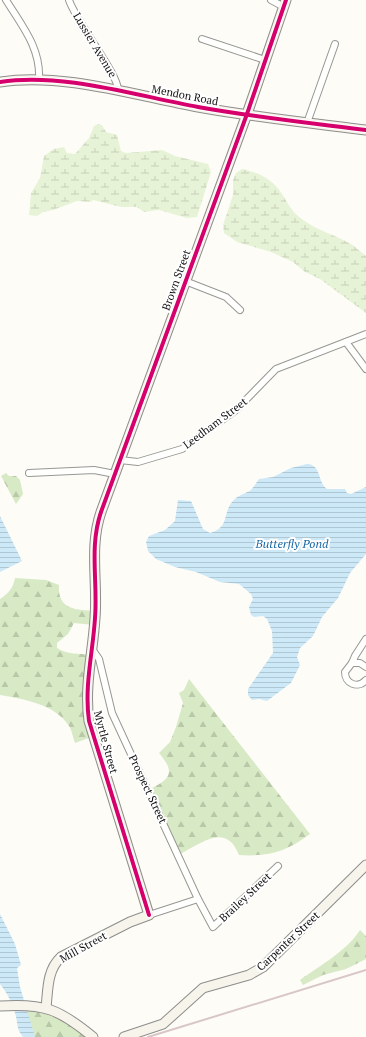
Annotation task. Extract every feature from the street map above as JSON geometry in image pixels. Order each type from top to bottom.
[{"type":"street","points":[[6,0],[35,48],[39,62],[39,80]]},
{"type":"street","name":"Lussier Avenue","points":[[69,0],[77,18],[116,79],[118,91]]},
{"type":"street","points":[[271,0],[285,3]]},
{"type":"street","name":"Brown Street","points":[[94,567],[95,530],[285,3]]},
{"type":"street","points":[[202,39],[265,60]]},
{"type":"street","points":[[307,123],[336,44]]},
{"type":"street","name":"Mendon Road","points":[[0,82],[39,80],[80,84],[246,114],[366,130]]},
{"type":"street","points":[[185,281],[226,297],[240,310]]},
{"type":"street","name":"Leedham Street","points":[[120,460],[138,462],[182,448],[236,410],[276,369],[366,334]]},
{"type":"street","points":[[346,342],[366,369]]},
{"type":"street","points":[[29,473],[94,470],[115,474]]},
{"type":"street","name":"Myrtle Street","points":[[94,567],[96,607],[87,692],[89,721],[149,915]]},
{"type":"street","points":[[352,663],[354,656],[366,639]]},
{"type":"street","name":"Prospect Street","points":[[92,650],[98,659],[112,713],[212,927]]},
{"type":"street","points":[[366,667],[360,662],[352,663],[346,668],[346,679],[356,685],[363,683],[366,680]]},
{"type":"street","name":"Carpenter Street","points":[[124,1037],[163,1024],[204,988],[249,975],[263,967],[366,865]]},
{"type":"street","name":"Brailey Street","points":[[212,927],[278,866]]},
{"type":"street","name":"Mill Street","points":[[46,1008],[51,970],[55,962],[130,922],[198,899]]},
{"type":"street","points":[[1,1006],[31,1005],[46,1008],[67,1017],[93,1037]]},
{"type":"green space","points":[[99,124],[102,125],[106,132],[117,135],[121,151],[126,153],[162,150],[175,156],[208,164],[211,172],[197,217],[187,218],[159,210],[144,212],[137,207],[121,207],[93,200],[91,202],[77,201],[43,212],[37,216],[29,215],[31,193],[40,178],[44,156],[54,149],[64,147],[67,153],[75,154],[89,138],[94,126]]},
{"type":"green space","points":[[242,169],[254,172],[270,180],[293,211],[304,221],[351,244],[366,256],[366,313],[320,279],[305,272],[293,262],[271,252],[237,242],[224,233],[223,225],[233,195],[233,180],[236,173]]},
{"type":"green space","points":[[6,473],[9,476],[16,476],[20,480],[23,494],[16,504],[1,476]]},
{"type":"green space","points":[[15,578],[46,580],[59,585],[59,593],[65,604],[75,609],[96,611],[94,625],[74,623],[68,634],[57,643],[57,648],[65,652],[91,655],[90,711],[94,717],[91,719],[94,736],[75,743],[69,726],[56,712],[19,698],[0,695],[0,599],[10,590]]},
{"type":"green space","points":[[189,679],[310,834],[285,849],[268,854],[239,855],[234,845],[227,839],[220,837],[205,841],[180,854],[150,789],[167,778],[169,774],[169,769],[159,753],[170,742],[183,703],[179,693],[184,690]]},
{"type":"green space","points":[[360,930],[366,936],[366,959],[346,969],[323,975],[303,985],[300,980],[324,964],[348,945]]},
{"type":"green space","points":[[26,1008],[43,1008],[94,1037],[33,1037]]},
{"type":"water","name":"Butterfly Pond","points":[[307,464],[315,467],[327,489],[345,489],[347,493],[351,494],[366,487],[366,554],[350,573],[338,598],[322,617],[313,636],[300,648],[297,657],[300,665],[291,683],[267,701],[259,699],[252,700],[248,695],[248,689],[273,653],[272,631],[267,619],[263,616],[254,617],[251,615],[249,607],[253,599],[251,594],[239,584],[220,582],[196,572],[175,567],[156,559],[148,551],[146,542],[149,536],[165,530],[175,521],[178,500],[191,501],[203,529],[210,533],[223,524],[229,507],[234,500],[251,490],[259,479],[273,477],[291,468]]},
{"type":"water","points":[[0,516],[22,561],[0,572]]},
{"type":"water","points":[[0,914],[15,944],[21,965],[17,968],[20,987],[35,1037],[23,1037],[21,1034],[12,1005],[0,984]]},
{"type":"railway","points":[[148,1037],[366,970]]},
{"type":"cycle path","points":[[149,915],[89,721],[88,682],[96,605],[95,538],[101,512],[247,114],[286,0]]},
{"type":"cycle path","points":[[0,82],[49,80],[74,83],[219,111],[366,130]]}]
